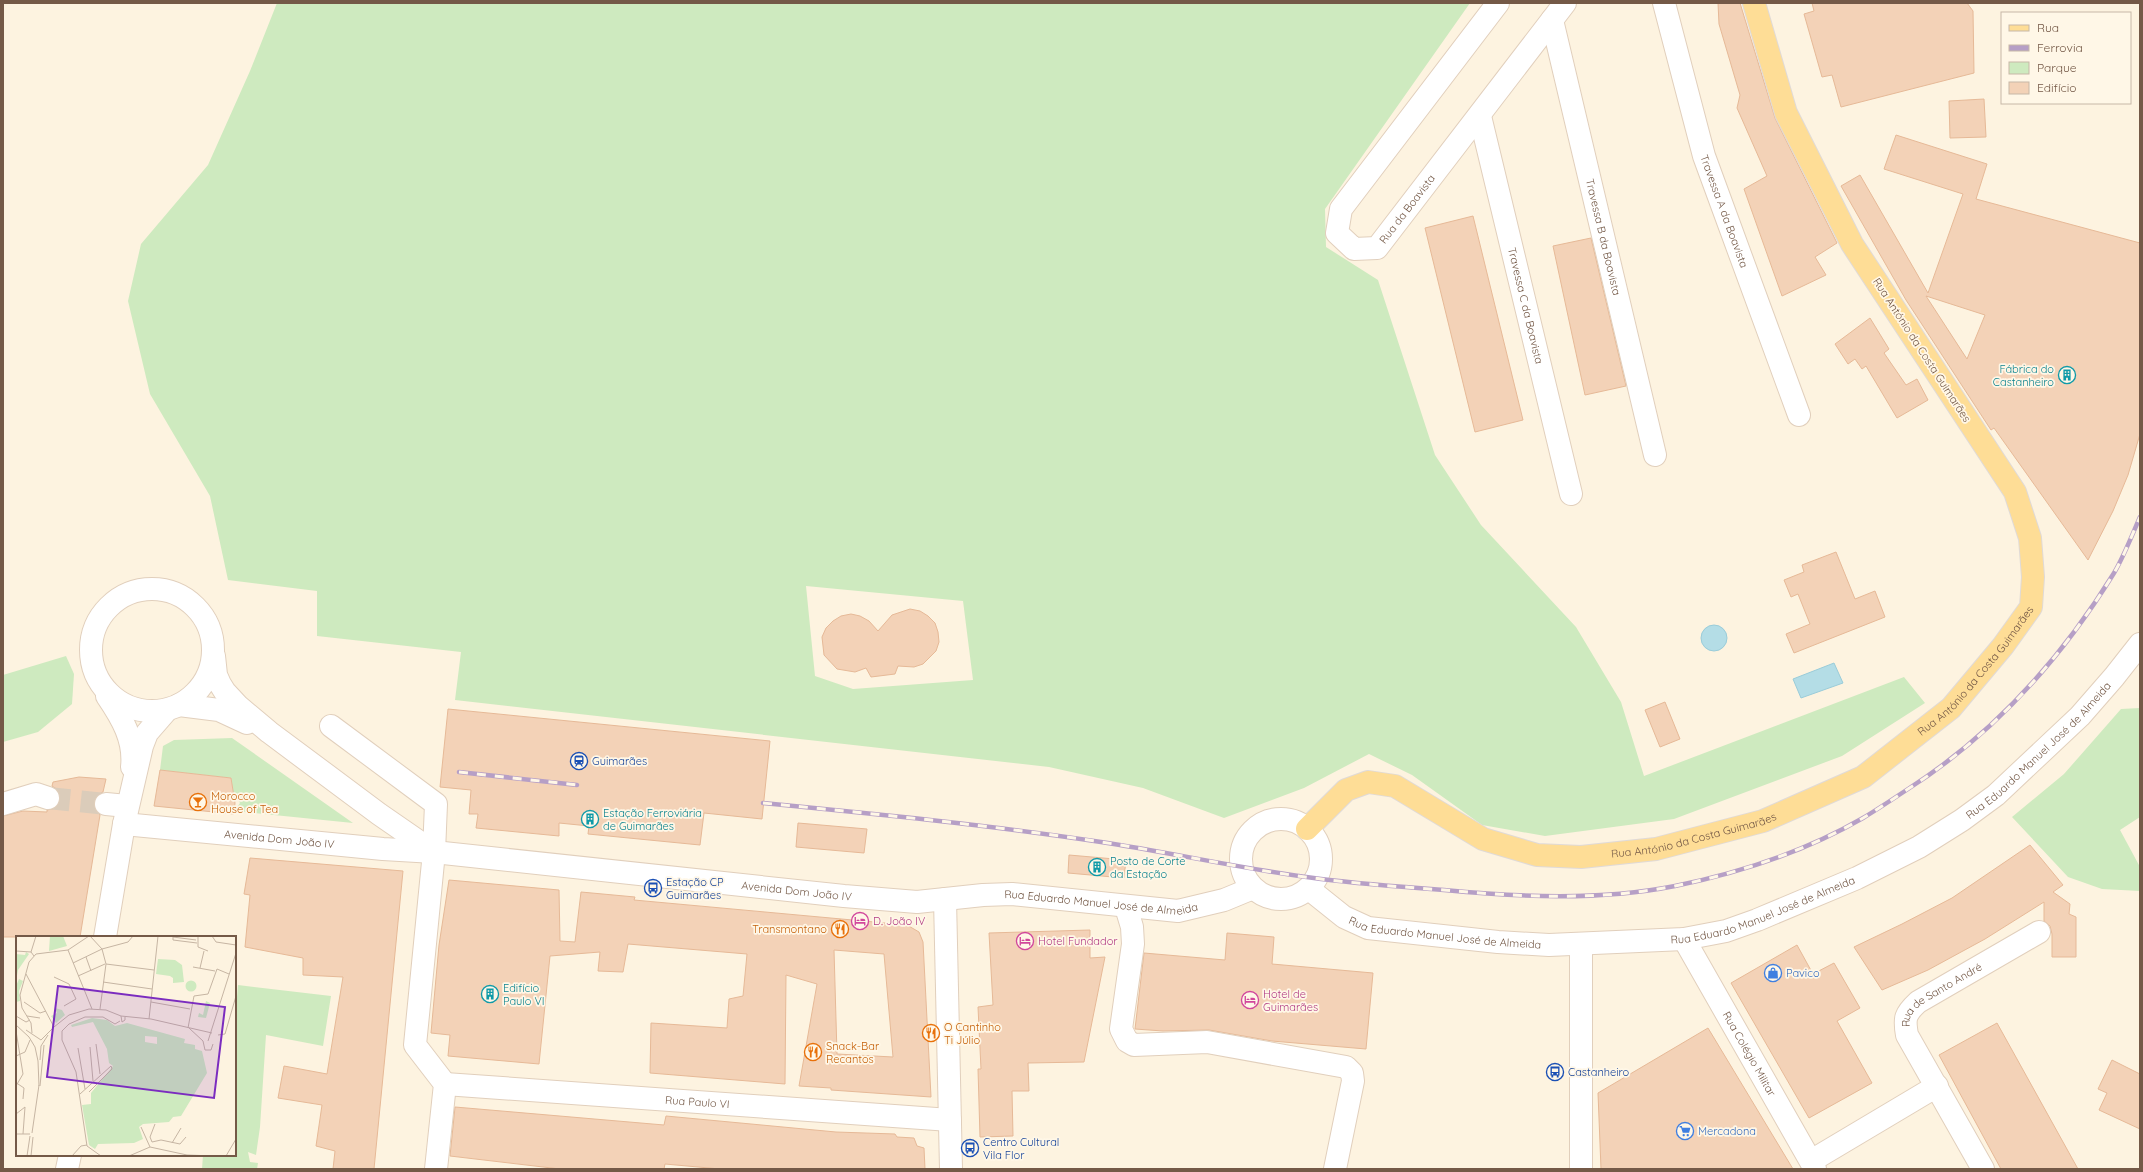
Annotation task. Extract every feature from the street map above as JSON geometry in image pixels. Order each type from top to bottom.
[{"type":"main road","name":"Rua António da Costa Guimarães","points":[[1307,829],[1346,790],[1368,782],[1395,786],[1483,839],[1537,855],[1581,857],[1656,849],[1763,821],[1863,777],[1952,708],[2003,646],[2031,607],[2033,577],[2030,538],[2015,492],[1852,244],[1786,113],[1754,3]]},
{"type":"street","name":"Rua da Boavista","points":[[1498,3],[1341,209],[1337,233],[1354,249],[1377,248],[1480,116],[1565,3]]},
{"type":"street","name":"Travessa A da Boavista","points":[[1664,3],[1704,156],[1799,415]]},
{"type":"street","name":"Travessa B da Boavista","points":[[1552,20],[1656,454]]},
{"type":"street","name":"Travessa C da Boavista","points":[[1480,116],[1571,494]]},
{"type":"street","points":[[105,936],[122,805],[133,759],[128,733],[123,720],[98,680],[90,659],[91,638],[99,617],[111,603],[127,593],[146,588],[167,590],[188,599],[203,615],[212,634],[213,655],[207,677],[194,695],[173,707],[147,733],[122,805]]},
{"type":"street","name":"Rua Eduardo Manuel José de Almeida","points":[[1309,889],[1344,917],[1368,928],[1498,942],[1550,945],[1581,944],[1684,939],[1726,931],[1757,920],[1857,878],[1919,847],[1962,820],[1996,795],[2080,716],[2140,644]]},
{"type":"street","name":"Avenida Dom João IV","points":[[213,655],[216,675],[225,692],[269,732],[378,814],[434,852]]},
{"type":"street","points":[[98,680],[108,694],[123,704],[140,710],[173,707]]},
{"type":"street","name":"Avenida Dom João IV","points":[[173,707],[219,710],[269,732]]},
{"type":"street","points":[[331,726],[436,804],[434,852],[415,1045],[445,1084],[436,1169]]},
{"type":"street","points":[[3,804],[36,794],[48,798]]},
{"type":"street","name":"Avenida Dom João IV","points":[[122,805],[375,848],[434,852],[844,896],[917,902],[945,899]]},
{"type":"street","points":[[1285,819],[1294,821],[1307,829],[1317,840],[1321,854],[1320,869],[1309,889],[1296,897],[1279,900],[1262,895],[1253,888],[1247,881],[1240,861],[1242,847],[1250,833],[1269,821],[1285,819]]},
{"type":"street","name":"Rua Eduardo Manuel José de Almeida","points":[[945,899],[1012,894],[1059,898],[1126,907],[1178,911],[1224,900],[1253,888]]},
{"type":"street","points":[[945,899],[947,1120],[951,1169]]},
{"type":"street","points":[[1126,907],[1132,926],[1133,944],[1121,1029],[1127,1041],[1134,1045],[1207,1042],[1346,1067],[1352,1073],[1353,1081],[1335,1169]]},
{"type":"street","name":"Rua de Santo André","points":[[1983,1169],[1907,1035],[1905,1021],[1910,1010],[1918,1002],[2039,932]]},
{"type":"street","name":"Rua Colégio Militar","points":[[1684,939],[1813,1165]]},
{"type":"street","points":[[1581,944],[1581,1169]]},
{"type":"street","name":"Rua Paulo VI","points":[[445,1084],[947,1120]]},
{"type":"street","points":[[1813,1165],[1937,1086]]},
{"type":"street","points":[[943,1169],[947,1120]]},
{"type":"street","points":[[67,1169],[70,1156]]},
{"type":"green space","points":[[277,3],[1470,3],[1325,209],[1326,247],[1378,280],[1435,455],[1481,525],[1576,627],[1621,702],[1644,776],[1904,677],[1925,703],[1842,756],[1674,819],[1545,836],[1482,825],[1412,775],[1369,754],[1304,788],[1224,818],[1143,788],[1049,767],[455,700],[461,652],[317,636],[317,591],[228,580],[210,496],[150,394],[128,301],[141,244],[208,165],[250,71]],"holes":[[[806,586],[963,601],[973,680],[853,689],[815,676]]]},
{"type":"green space","points":[[66,656],[74,674],[72,704],[38,732],[3,742],[3,675]]},
{"type":"green space","points":[[2140,708],[2140,817],[2120,830],[2140,867],[2140,891],[2102,889],[2068,877],[2012,817],[2064,774],[2121,709]]},
{"type":"green space","points":[[232,738],[353,823],[234,811],[240,803],[233,792],[231,778],[160,770],[163,746],[174,740]]},
{"type":"green space","points":[[238,985],[331,996],[323,1046],[266,1035],[260,1127],[256,1155],[248,1152],[250,1162],[258,1163],[257,1169],[202,1169],[203,1156],[236,1156]]},
{"type":"water","points":[[1714,625],[1723,629],[1727,638],[1723,647],[1714,651],[1705,647],[1701,638],[1705,629]]},
{"type":"water","points":[[1834,663],[1843,683],[1801,698],[1793,679]]},
{"type":"building","points":[[1718,3],[1740,3],[1775,118],[1837,243],[1815,257],[1826,275],[1782,296],[1744,189],[1767,176],[1737,108],[1740,95],[1719,24]]},
{"type":"building","points":[[1812,3],[1967,3],[1973,11],[1974,73],[1841,107],[1832,75],[1822,77],[1804,14],[1814,11]]},
{"type":"building","points":[[1984,99],[1986,137],[1950,138],[1949,101]]},
{"type":"building","name":"Fábrica do Castanheiro","points":[[1896,135],[1987,164],[1976,199],[2140,243],[2140,434],[2128,475],[2113,511],[2088,560],[1994,428],[1991,430],[1906,300],[1841,186],[1860,175],[1928,293],[1963,194],[1884,169]],"holes":[[[1926,296],[1985,315],[1967,359]]]},
{"type":"building","points":[[1473,216],[1523,420],[1475,432],[1425,228]]},
{"type":"building","points":[[1591,238],[1626,386],[1585,395],[1553,246]]},
{"type":"building","points":[[1870,318],[1889,349],[1884,353],[1906,385],[1917,379],[1928,400],[1897,418],[1866,366],[1862,369],[1855,359],[1848,364],[1835,344]]},
{"type":"building","points":[[1836,552],[1855,599],[1875,591],[1885,617],[1794,653],[1786,634],[1810,624],[1798,594],[1791,597],[1784,580],[1804,572],[1802,565]]},
{"type":"building","points":[[910,609],[920,611],[928,616],[935,623],[938,632],[939,642],[936,651],[923,664],[914,667],[898,666],[895,674],[871,677],[866,668],[855,672],[837,669],[824,655],[822,637],[826,628],[841,616],[851,614],[860,616],[869,621],[878,631],[892,615]]},
{"type":"building","points":[[1665,702],[1680,739],[1660,747],[1645,710]]},
{"type":"building","points":[[448,709],[770,741],[762,819],[704,813],[700,845],[588,834],[589,826],[559,823],[559,836],[476,828],[478,814],[469,814],[471,790],[440,787]]},
{"type":"building","points":[[160,770],[231,778],[235,803],[234,814],[154,806]]},
{"type":"building","points":[[79,777],[106,779],[103,792],[96,796],[94,802],[95,810],[100,815],[80,936],[3,937],[3,816],[23,811],[47,812],[47,810],[56,808],[60,802],[60,796],[58,790],[52,786],[53,782]]},
{"type":"building","points":[[798,823],[867,829],[864,853],[796,847]]},
{"type":"building","points":[[2030,845],[2063,885],[2053,892],[2070,904],[2069,914],[2076,917],[2076,957],[2052,957],[2052,934],[2050,926],[2044,921],[2044,902],[1985,939],[1928,970],[1882,990],[1854,947],[1952,898]]},
{"type":"building","name":"Posto de Corte da Estação","points":[[1069,855],[1126,860],[1124,878],[1068,873]]},
{"type":"building","points":[[250,858],[403,871],[374,1169],[333,1169],[335,1151],[316,1146],[322,1105],[278,1098],[284,1066],[327,1074],[343,977],[303,975],[303,958],[245,947],[250,895],[244,894]]},
{"type":"building","points":[[449,880],[559,890],[560,941],[575,942],[581,892],[635,897],[634,900],[907,925],[919,932],[923,942],[931,1097],[831,1090],[831,1088],[799,1086],[817,984],[786,975],[785,1084],[650,1073],[651,1023],[727,1028],[729,999],[743,996],[747,954],[628,944],[623,972],[598,971],[600,952],[550,956],[539,1064],[448,1056],[450,1035],[431,1033],[439,945]],"holes":[[[834,950],[884,954],[893,1057],[837,1054]]]},
{"type":"building","name":"Hotel Fundador","points":[[1090,930],[1090,958],[1105,957],[1084,1062],[1028,1063],[1029,1091],[1012,1091],[1013,1136],[980,1137],[978,1069],[981,1069],[978,1007],[993,1005],[989,933]]},
{"type":"building","name":"Hotel de Guimarães","points":[[1227,933],[1274,937],[1272,964],[1373,973],[1366,1049],[1272,1041],[1209,1030],[1163,1031],[1135,1029],[1144,953],[1225,960]]},
{"type":"building","points":[[1797,945],[1813,974],[1834,963],[1860,1008],[1837,1021],[1872,1083],[1809,1118],[1731,983]]},
{"type":"building","points":[[1997,1023],[2078,1169],[2001,1169],[1939,1055]]},
{"type":"building","name":"Mercadona","points":[[1708,1028],[1793,1169],[1601,1169],[1598,1093]]},
{"type":"building","points":[[2112,1060],[2140,1074],[2140,1129],[2099,1110],[2107,1093],[2098,1089]]},
{"type":"building","points":[[455,1107],[664,1125],[666,1116],[836,1132],[895,1134],[897,1137],[914,1138],[917,1146],[924,1148],[925,1169],[720,1169],[665,1164],[664,1169],[560,1169],[450,1156]]},
{"type":"tunnel","points":[[48,798],[106,804]]},
{"type":"railway","points":[[763,803],[1017,830],[1128,846],[1293,875],[1367,884],[1530,896],[1589,896],[1646,891],[1675,886],[1723,875],[1772,860],[1819,841],[1869,815],[1939,767],[1969,744],[2023,693],[2072,635],[2114,573],[2125,553],[2140,517]]},
{"type":"railway","points":[[459,772],[577,785]]},
{"type":"place","name":"Fábrica do Castanheiro","points":[[2067,375]]},
{"type":"place","name":"Guimarães","points":[[579,761]]},
{"type":"place","name":"Morocco House of Tea","points":[[198,802]]},
{"type":"place","name":"Estação Ferroviária de Guimarães","points":[[590,819]]},
{"type":"place","name":"Posto de Corte da Estação","points":[[1097,867]]},
{"type":"place","name":"Estação CP Guimarães","points":[[653,888]]},
{"type":"place","name":"D. João IV","points":[[860,921]]},
{"type":"place","name":"Transmontano","points":[[840,929]]},
{"type":"place","name":"Hotel Fundador","points":[[1025,941]]},
{"type":"place","name":"Pavico","points":[[1773,973]]},
{"type":"place","name":"Edifício Paulo VI","points":[[490,994]]},
{"type":"place","name":"Hotel de Guimarães","points":[[1250,1000]]},
{"type":"place","name":"O Cantinho Ti Júlio","points":[[931,1033]]},
{"type":"place","name":"Snack-Bar Recantos","points":[[813,1052]]},
{"type":"place","name":"Castanheiro","points":[[1555,1072]]},
{"type":"place","name":"Mercadona","points":[[1685,1131]]},
{"type":"place","name":"Centro Cultural Vila Flor","points":[[970,1148]]}]
